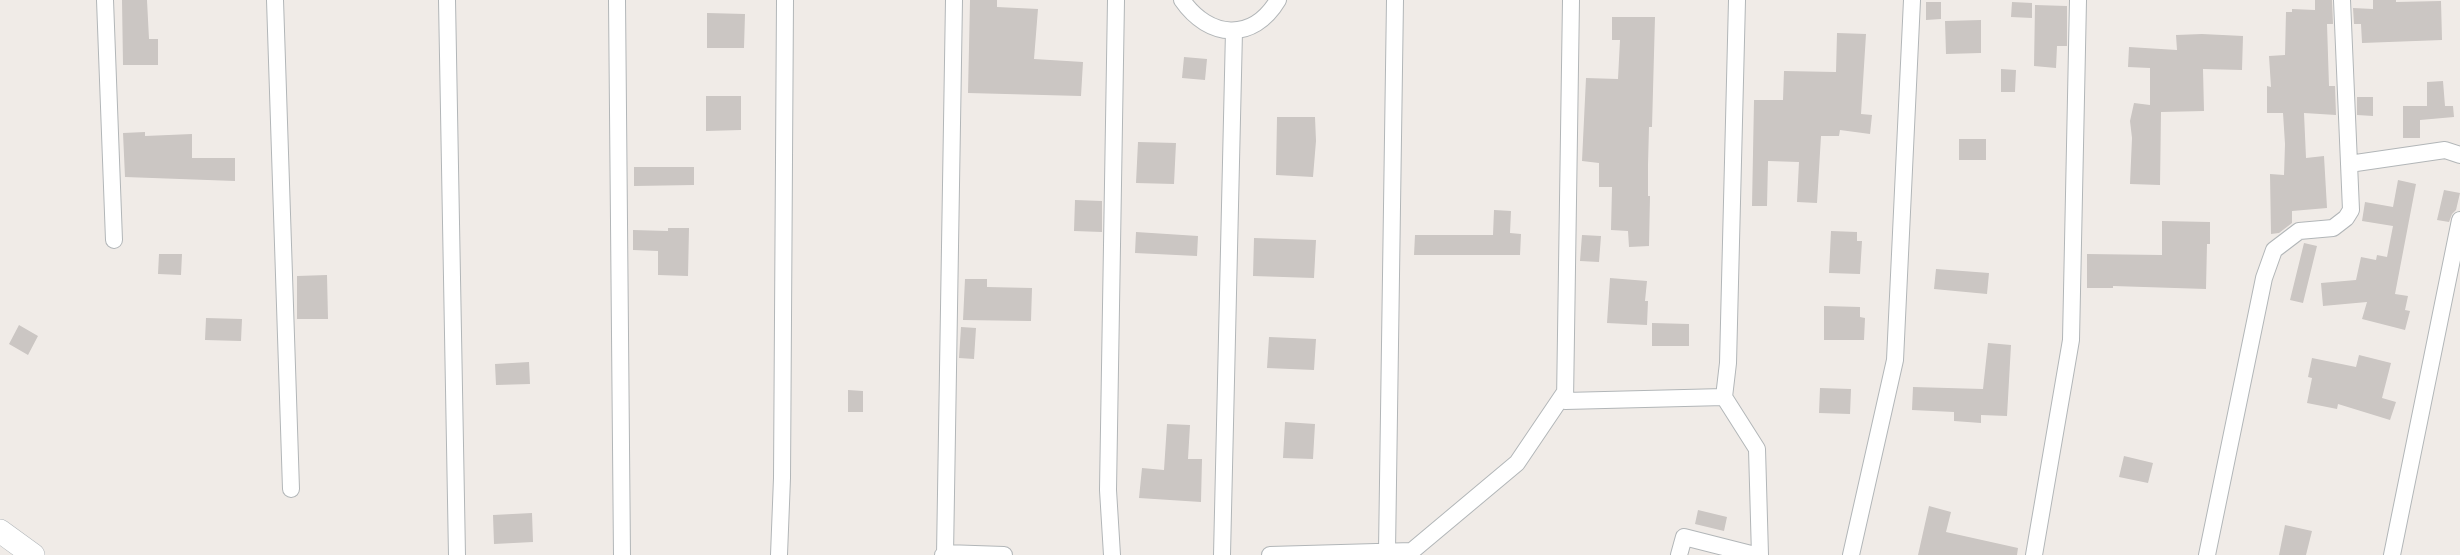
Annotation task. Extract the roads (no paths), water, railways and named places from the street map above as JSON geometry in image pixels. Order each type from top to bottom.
[{"type":"main road","points":[[0,531],[33,555]]},
{"type":"street","points":[[105,0],[114,240]]},
{"type":"street","points":[[275,0],[291,489]]},
{"type":"street","points":[[447,0],[457,555]]},
{"type":"street","points":[[617,0],[622,555]]},
{"type":"street","points":[[779,555],[785,0]]},
{"type":"street","points":[[954,0],[944,554],[1004,555]]},
{"type":"street","points":[[1112,555],[1108,490],[1116,0]]},
{"type":"street","points":[[1182,0],[1195,18],[1213,28],[1234,31],[1254,25],[1274,6],[1287,0]]},
{"type":"street","points":[[1387,551],[1395,0]]},
{"type":"street","points":[[1571,0],[1565,401],[1724,397]]},
{"type":"street","points":[[1679,555],[1684,537],[1757,555],[1757,449],[1724,397],[1728,362],[1737,0]]},
{"type":"street","points":[[1851,555],[1895,360],[1912,0]]},
{"type":"street","points":[[2034,555],[2071,340],[2078,0]]},
{"type":"street","points":[[2207,555],[2264,278],[2274,250],[2300,231],[2333,228],[2346,218],[2351,210],[2342,0]]},
{"type":"street","points":[[1222,555],[1234,31]]},
{"type":"street","points":[[2349,164],[2445,150],[2460,155]]},
{"type":"street","points":[[2392,555],[2460,220]]},
{"type":"street","points":[[1270,555],[1387,551],[1414,553],[1517,463],[1565,392]]}]
